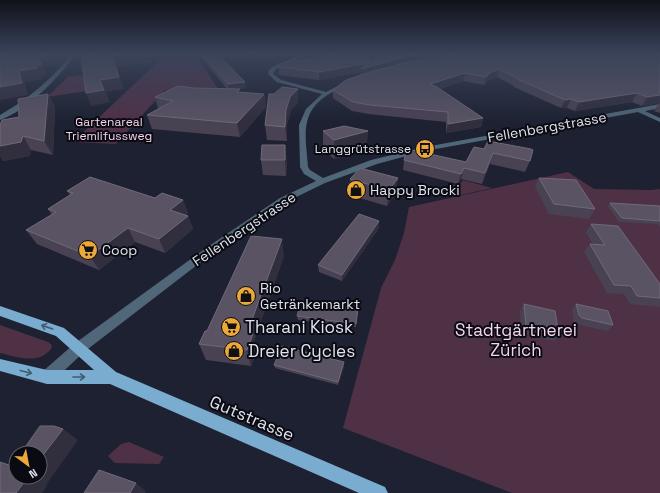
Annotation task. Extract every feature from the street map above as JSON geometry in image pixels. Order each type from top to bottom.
[{"type":"main road","name":"Gutstrasse","points":[[0,311],[60,332],[111,377],[379,493]]},
{"type":"main road","name":"Gutstrasse","points":[[0,365],[47,377],[111,377]]},
{"type":"street","points":[[0,118],[44,88],[56,77]]},
{"type":"street","points":[[275,77],[279,80],[325,93]]},
{"type":"street","points":[[322,181],[307,172],[304,167],[302,125],[309,108],[325,93],[352,82]]},
{"type":"street","name":"Fellenbergstrasse","points":[[47,377],[79,348],[237,231],[283,200],[322,181],[374,162],[425,149],[660,106]]},
{"type":"street","points":[[639,110],[660,120]]},
{"type":"green space","points":[[68,77],[86,77],[87,91],[47,97]]},
{"type":"green space","name":"Gartenareal Triemlifussweg","points":[[142,77],[210,77],[218,89],[180,97],[165,90],[116,144],[73,142]]},
{"type":"green space","name":"Stadtgärtnerei Zürich","points":[[568,172],[594,189],[660,189],[660,493],[512,493],[343,428],[381,288],[395,260],[404,233],[409,207]]},
{"type":"green space","points":[[463,180],[492,188],[452,197],[449,184],[459,186]]},
{"type":"green space","points":[[0,325],[48,342],[52,345],[51,349],[46,354],[34,358],[20,358],[0,353]]},
{"type":"green space","points":[[129,442],[164,457],[159,464],[115,463],[108,456],[121,444]]},
{"type":"building","points":[[0,77],[21,77],[22,83],[0,87]]},
{"type":"building","points":[[84,77],[119,77],[100,80],[104,90],[86,93]]},
{"type":"building","points":[[222,77],[240,77],[245,82],[228,84]]},
{"type":"building","points":[[355,77],[452,77],[430,84],[437,87],[483,118],[448,124],[448,112],[370,105],[353,102],[333,90],[346,80]]},
{"type":"building","points":[[515,77],[660,77],[660,95],[647,97],[637,93],[579,102],[571,99],[565,100]]},
{"type":"building","points":[[178,86],[194,88],[240,89],[237,92],[264,94],[237,123],[147,115],[173,101],[155,97]]},
{"type":"building","points":[[282,87],[298,89],[290,97],[286,110],[285,127],[265,125],[269,94],[274,94]]},
{"type":"building","points":[[48,94],[44,141],[23,136],[21,142],[0,146],[0,125],[2,120],[19,117],[18,99]]},
{"type":"building","points":[[344,126],[368,131],[334,140],[323,131]]},
{"type":"building","points":[[488,141],[531,149],[533,150],[530,161],[493,153],[485,173],[464,168],[461,174],[404,160],[407,149],[466,162],[474,147],[484,149]]},
{"type":"building","points":[[262,145],[285,145],[285,160],[261,160]]},
{"type":"building","points":[[360,168],[398,178],[389,190],[350,179]]},
{"type":"building","points":[[90,177],[155,198],[162,193],[183,200],[170,210],[188,216],[159,239],[128,228],[90,256],[26,230],[56,212],[48,209],[73,193],[67,191]]},
{"type":"building","points":[[539,178],[576,180],[595,209],[554,204]]},
{"type":"building","points":[[610,203],[660,206],[660,221],[622,218]]},
{"type":"building","points":[[359,214],[379,221],[342,275],[318,265]]},
{"type":"building","points":[[591,224],[618,226],[660,284],[660,298],[637,296],[631,286],[614,285],[590,244],[605,245]]},
{"type":"building","points":[[251,236],[282,239],[247,333],[253,334],[247,350],[199,344],[205,331],[207,331]]},
{"type":"building","points":[[301,301],[358,308],[356,324],[297,316]]},
{"type":"building","points":[[524,304],[555,311],[559,335],[526,326]]},
{"type":"building","points":[[576,304],[608,311],[613,325],[582,318],[579,315]]},
{"type":"building","points":[[282,346],[344,362],[338,382],[274,365]]},
{"type":"building","points":[[40,426],[54,426],[63,429],[48,449],[48,445],[27,445]]},
{"type":"building","points":[[0,462],[8,465],[8,485],[22,485],[16,493],[0,493]]},
{"type":"building","points":[[99,470],[136,483],[130,493],[84,493]]},
{"type":"place","name":"Langgrütstrasse","points":[[425,149]]},
{"type":"place","name":"Happy Brocki","points":[[356,190]]},
{"type":"place","name":"Coop","points":[[88,250]]},
{"type":"place","name":"Rio Getränkemarkt","points":[[246,296]]},
{"type":"place","name":"Tharani Kiosk","points":[[231,327]]},
{"type":"place","name":"Dreier Cycles","points":[[234,351]]}]
